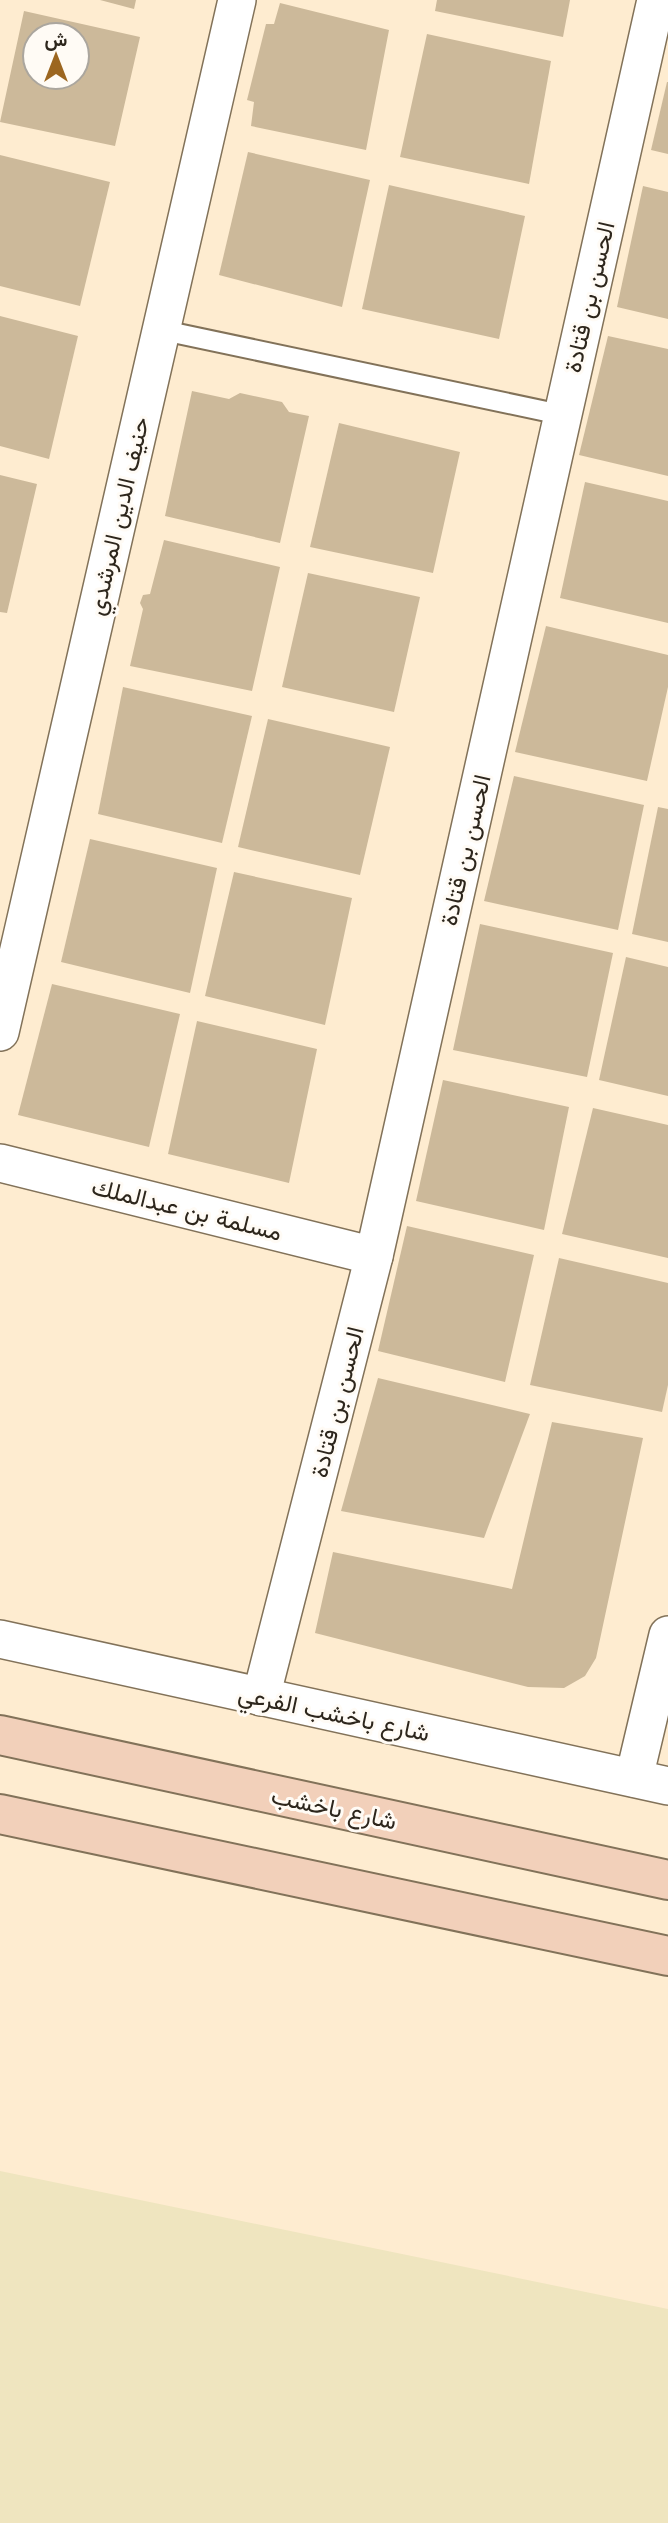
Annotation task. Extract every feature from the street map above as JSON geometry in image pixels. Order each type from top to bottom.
[{"type":"main road","name":"شارع باخشب","points":[[0,1735],[668,1880]]},
{"type":"main road","points":[[0,1814],[668,1956]]},
{"type":"street","name":"حنيف الدين المرشدي","points":[[0,1032],[237,0]]},
{"type":"street","name":"الحسن بن قتادة","points":[[261,1697],[374,1256],[656,0]]},
{"type":"street","name":"مسلمة بن عبدالملك","points":[[0,1163],[374,1256]]},
{"type":"street","points":[[651,1782],[668,1635]]},
{"type":"street","name":"شارع باخشب الفرعي","points":[[0,1640],[651,1782]]},
{"type":"lane","points":[[161,330],[563,415]]},
{"type":"sand","points":[[0,2171],[668,2309],[668,2523],[0,2523]]},
{"type":"building","points":[[100,0],[136,0],[134,9]]},
{"type":"building","points":[[437,0],[570,0],[563,37],[435,11]]},
{"type":"building","points":[[280,3],[389,30],[366,150],[251,126],[254,102],[247,100],[266,24],[274,24]]},
{"type":"building","points":[[24,11],[69,21],[22,21]]},
{"type":"building","points":[[21,25],[21,91],[91,91],[91,26],[140,37],[115,146],[0,122]]},
{"type":"building","points":[[427,34],[551,61],[529,184],[400,157]]},
{"type":"building","points":[[668,82],[668,154],[651,150]]},
{"type":"building","points":[[248,152],[370,180],[342,307],[219,275]]},
{"type":"building","points":[[0,155],[110,182],[80,306],[0,286]]},
{"type":"building","points":[[389,185],[525,216],[499,339],[362,309]]},
{"type":"building","points":[[643,186],[668,192],[668,319],[617,307]]},
{"type":"building","points":[[0,316],[78,336],[49,459],[0,446]]},
{"type":"building","points":[[608,336],[668,349],[668,476],[579,455]]},
{"type":"building","points":[[192,391],[229,399],[240,393],[282,402],[289,412],[309,416],[280,543],[165,516]]},
{"type":"building","points":[[339,423],[460,452],[433,573],[310,547]]},
{"type":"building","points":[[0,475],[37,484],[7,613],[0,612]]},
{"type":"building","points":[[585,482],[668,501],[668,623],[560,598]]},
{"type":"building","points":[[164,540],[280,567],[252,691],[130,666],[143,609],[140,603],[143,595],[150,594]]},
{"type":"building","points":[[308,573],[420,597],[394,712],[282,687]]},
{"type":"building","points":[[546,626],[668,655],[668,687],[647,781],[515,752]]},
{"type":"building","points":[[123,687],[252,716],[222,843],[98,814]]},
{"type":"building","points":[[268,719],[390,747],[360,875],[238,847]]},
{"type":"building","points":[[514,776],[644,805],[618,930],[484,901]]},
{"type":"building","points":[[658,807],[668,809],[668,942],[632,934]]},
{"type":"building","points":[[90,839],[217,868],[190,993],[61,962]]},
{"type":"building","points":[[234,872],[352,898],[325,1025],[205,996]]},
{"type":"building","points":[[480,924],[613,953],[587,1077],[453,1050]]},
{"type":"building","points":[[626,957],[668,967],[668,1096],[599,1080]]},
{"type":"building","points":[[52,984],[180,1014],[149,1147],[18,1115]]},
{"type":"building","points":[[197,1021],[317,1049],[289,1183],[168,1154]]},
{"type":"building","points":[[443,1080],[569,1107],[544,1230],[416,1201]]},
{"type":"building","points":[[593,1108],[668,1125],[668,1258],[562,1234]]},
{"type":"building","points":[[407,1226],[534,1255],[505,1382],[378,1351]]},
{"type":"building","points":[[559,1258],[668,1283],[668,1385],[662,1412],[530,1385]]},
{"type":"building","points":[[378,1378],[530,1414],[484,1538],[341,1511]]},
{"type":"building","points":[[552,1422],[643,1438],[596,1658],[585,1676],[564,1688],[528,1687],[315,1633],[333,1552],[512,1589]]}]
